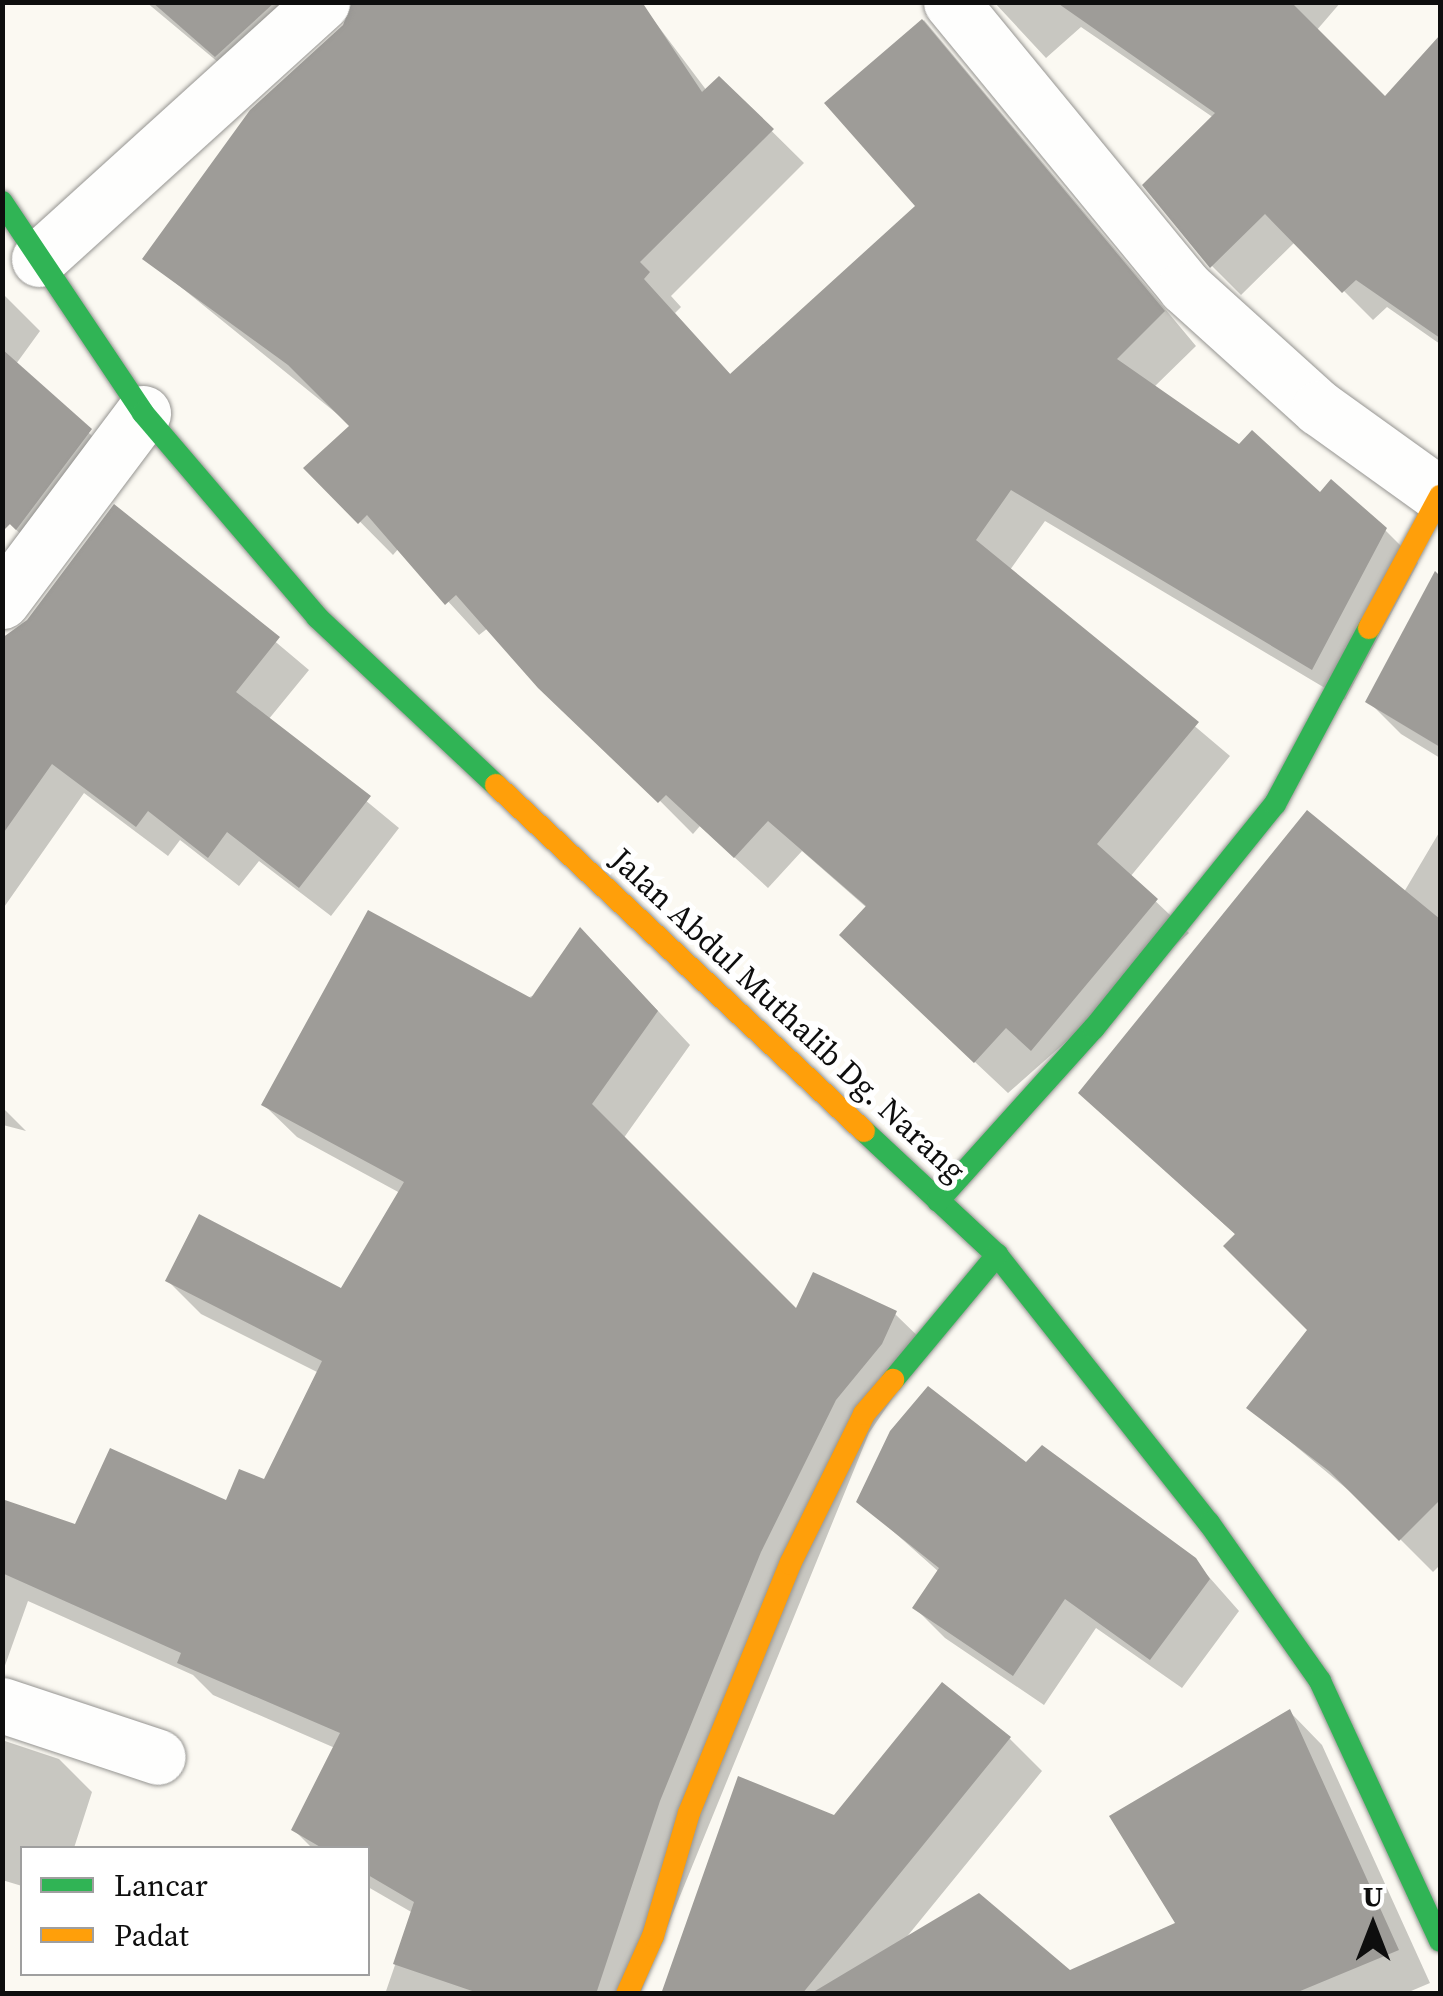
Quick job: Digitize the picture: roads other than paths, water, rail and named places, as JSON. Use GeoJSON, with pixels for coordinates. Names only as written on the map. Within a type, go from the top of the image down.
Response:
{"type":"FeatureCollection","features":[{"type":"Feature","properties":{"kind":"main road","name":"Jalan Abdul Muthalib Dg. Narang"},"geometry":{"type":"LineString","coordinates":[[2,202],[143,413],[317,617],[997,1256],[1210,1523],[1320,1680],[1440,1941]]}},
{"type":"Feature","properties":{"kind":"main road"},"geometry":{"type":"LineString","coordinates":[[938,1201],[1094,1028],[1275,804],[1440,496]]}},
{"type":"Feature","properties":{"kind":"main road"},"geometry":{"type":"LineString","coordinates":[[627,1994],[653,1936],[688,1813],[790,1564],[864,1414],[997,1256]]}},
{"type":"Feature","properties":{"kind":"street"},"geometry":{"type":"LineString","coordinates":[[39,259],[322,2]]}},
{"type":"Feature","properties":{"kind":"street"},"geometry":{"type":"LineString","coordinates":[[951,2],[1185,288],[1319,408],[1440,496]]}},
{"type":"Feature","properties":{"kind":"street"},"geometry":{"type":"LineString","coordinates":[[2,602],[143,413]]}},
{"type":"Feature","properties":{"kind":"street"},"geometry":{"type":"LineString","coordinates":[[2,1705],[158,1757]]}}]}
